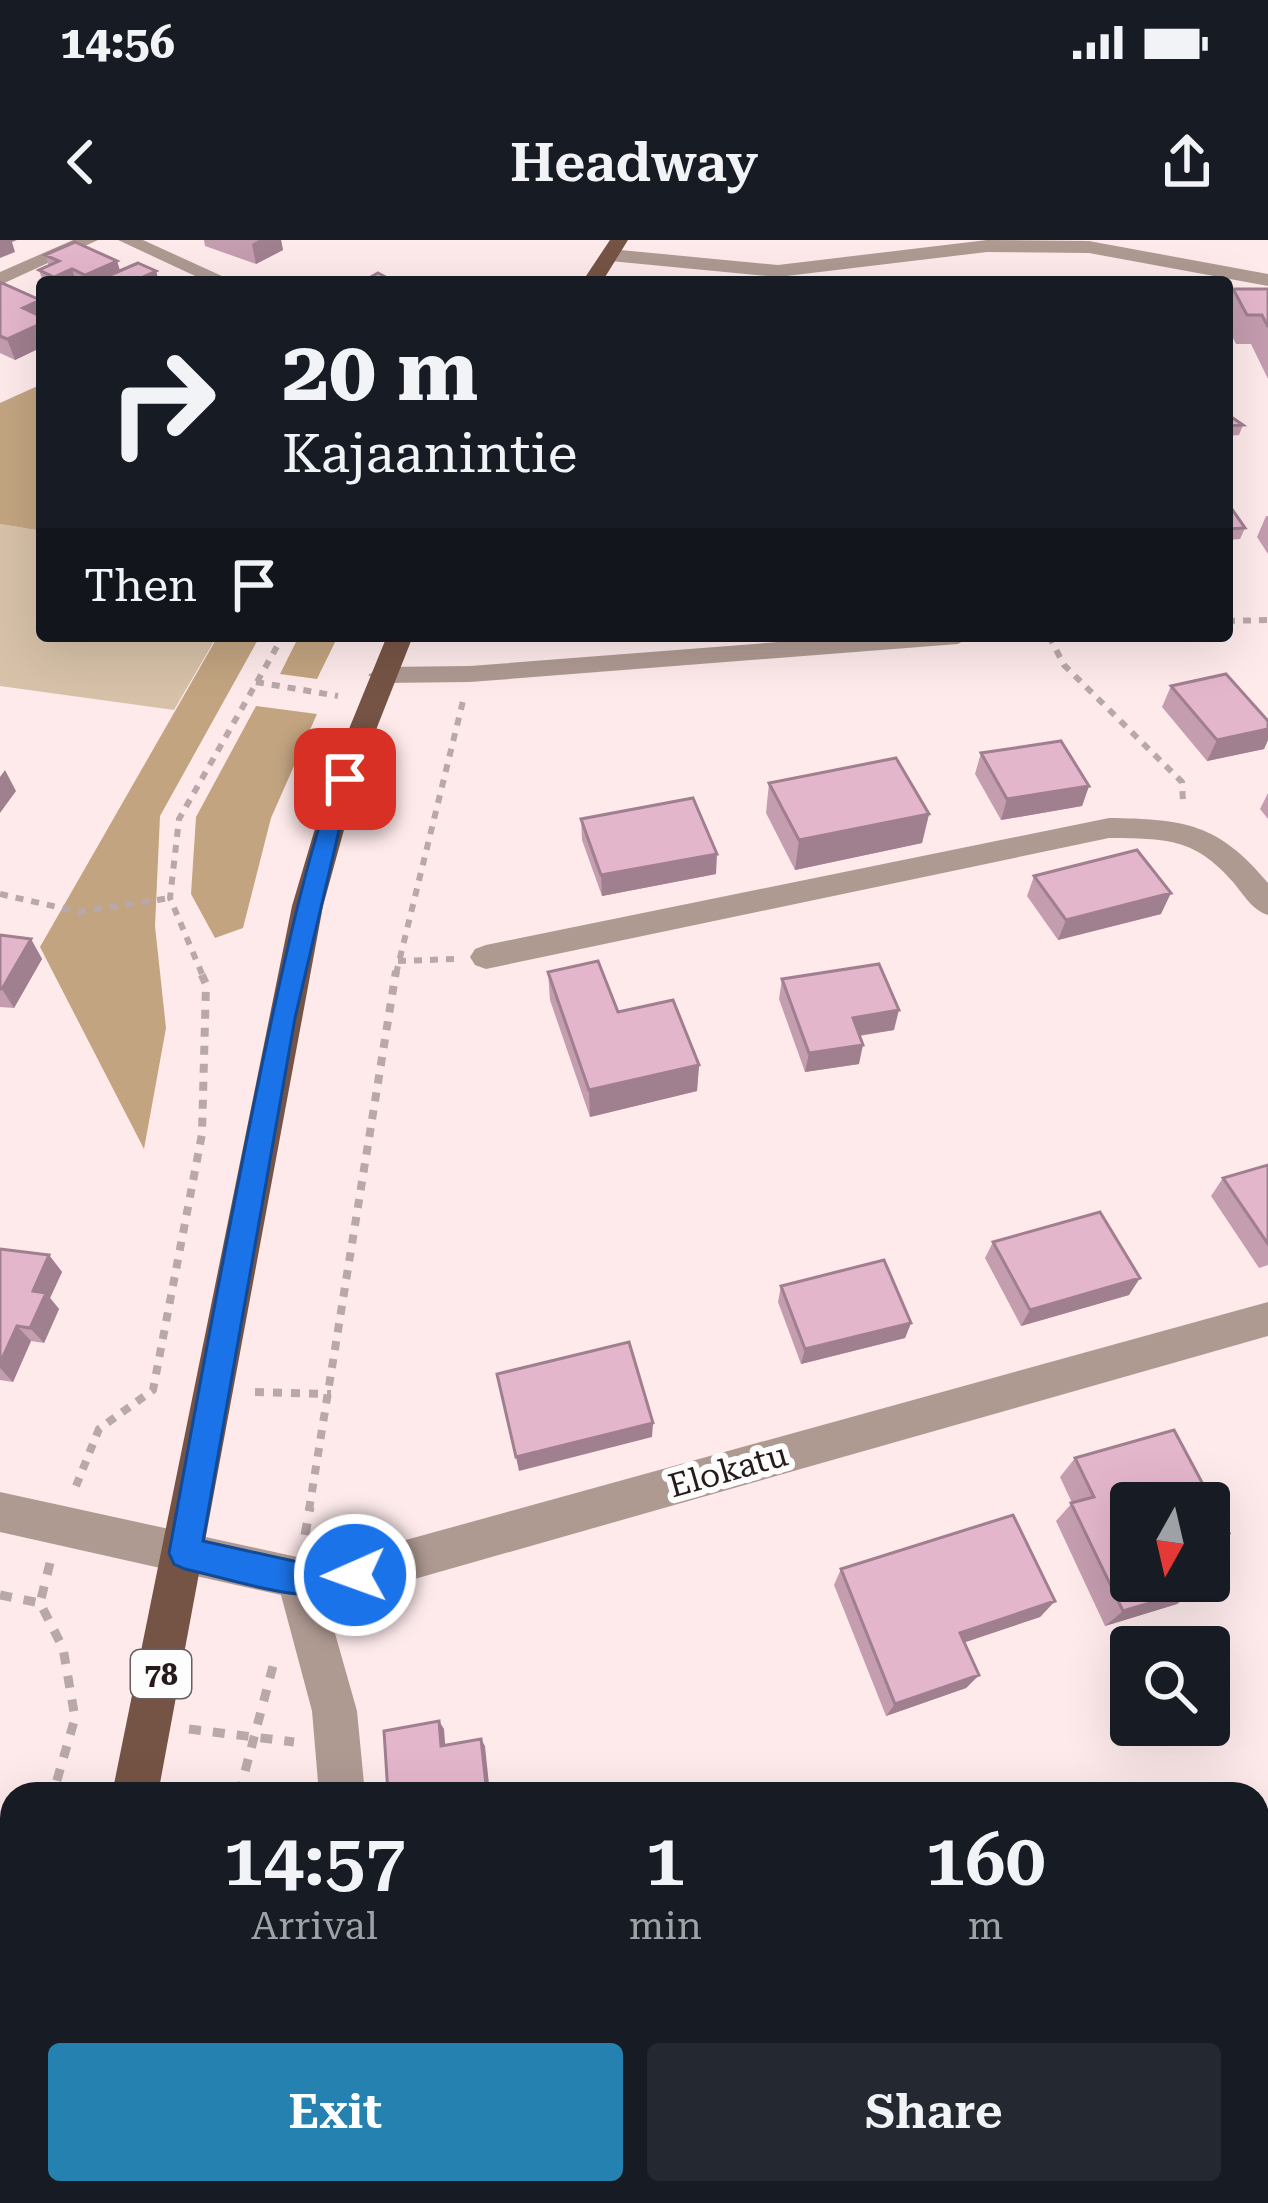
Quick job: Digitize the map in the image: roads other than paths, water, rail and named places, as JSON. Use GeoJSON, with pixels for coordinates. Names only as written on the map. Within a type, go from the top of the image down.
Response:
{"type":"FeatureCollection","features":[{"type":"Feature","properties":{"kind":"main road"},"geometry":{"type":"LineString","coordinates":[[596,276],[614,247]]}},
{"type":"Feature","properties":{"kind":"main road","name":"78"},"geometry":{"type":"LineString","coordinates":[[138,1782],[185,1553],[283,1018],[331,818],[397,642]]}},
{"type":"Feature","properties":{"kind":"street"},"geometry":{"type":"LineString","coordinates":[[0,279],[88,240]]}},
{"type":"Feature","properties":{"kind":"street"},"geometry":{"type":"LineString","coordinates":[[128,240],[211,276]]}},
{"type":"Feature","properties":{"kind":"street"},"geometry":{"type":"LineString","coordinates":[[614,247],[778,271],[987,246],[1089,247],[1268,280]]}},
{"type":"Feature","properties":{"kind":"street"},"geometry":{"type":"LineString","coordinates":[[377,688],[470,674],[881,642]]}},
{"type":"Feature","properties":{"kind":"street"},"geometry":{"type":"LineString","coordinates":[[487,957],[1109,828],[1183,828],[1224,850],[1268,904]]}},
{"type":"Feature","properties":{"kind":"street","name":"Elokatu"},"geometry":{"type":"LineString","coordinates":[[0,1512],[298,1578],[355,1575],[1268,1319]]}},
{"type":"Feature","properties":{"kind":"street"},"geometry":{"type":"LineString","coordinates":[[298,1578],[343,1748],[342,1782]]}}]}
